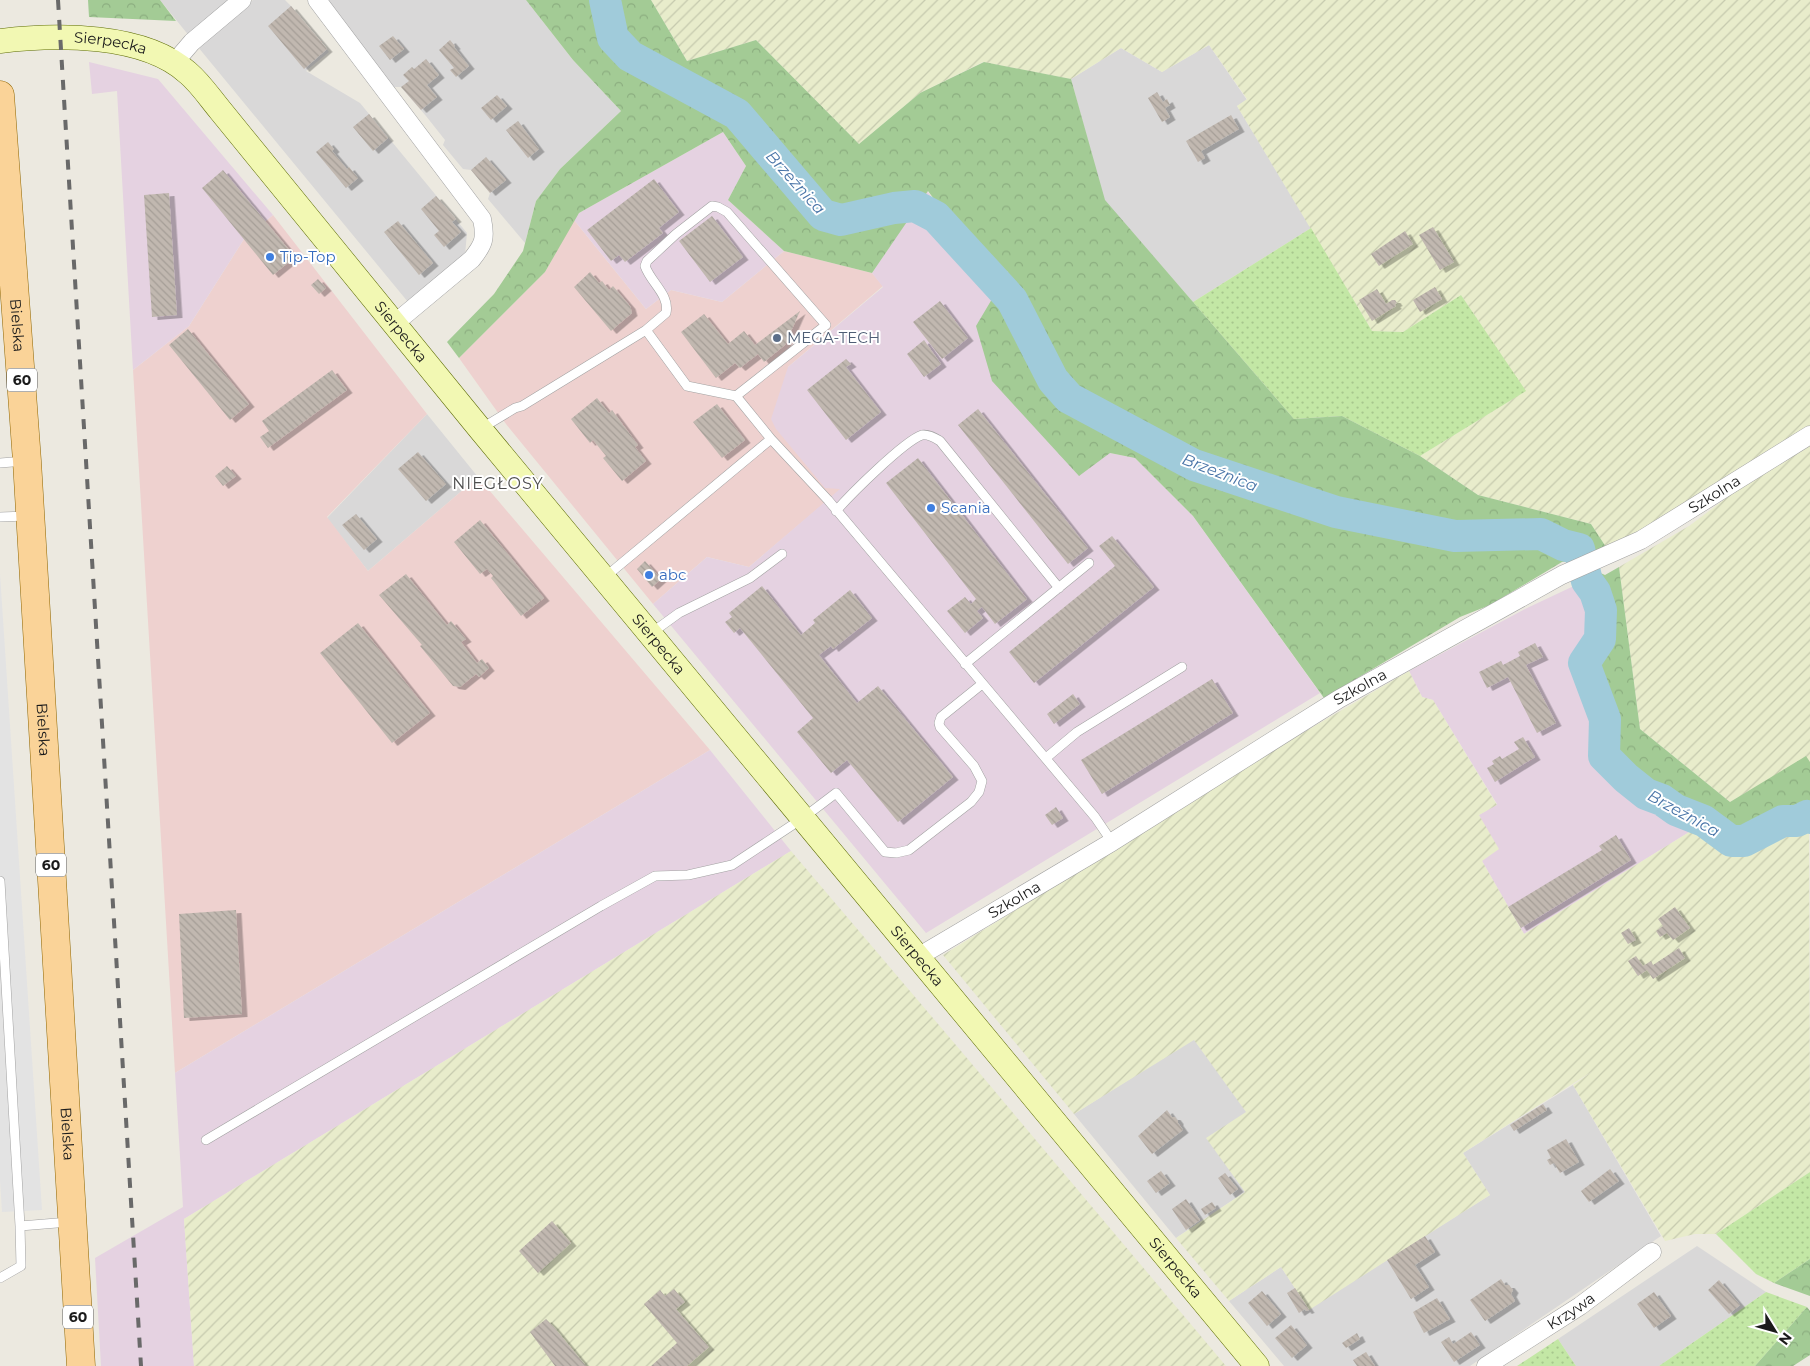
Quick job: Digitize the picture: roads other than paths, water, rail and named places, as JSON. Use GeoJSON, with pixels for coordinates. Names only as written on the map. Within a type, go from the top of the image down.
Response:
{"type":"FeatureCollection","features":[{"type":"Feature","properties":{"kind":"main road","name":"Bielska"},"geometry":{"type":"LineString","coordinates":[[0,94],[12,299],[27,461],[81,1366]]}},
{"type":"Feature","properties":{"kind":"street"},"geometry":{"type":"LineString","coordinates":[[174,63],[192,42],[242,0]]}},
{"type":"Feature","properties":{"kind":"street"},"geometry":{"type":"LineString","coordinates":[[316,0],[482,219],[485,235],[481,248],[472,259],[394,324]]}},
{"type":"Feature","properties":{"kind":"street","name":"Sierpecka"},"geometry":{"type":"LineString","coordinates":[[0,41],[60,38],[105,40],[149,50],[174,63],[188,73],[480,429],[1257,1366]]}},
{"type":"Feature","properties":{"kind":"street","name":"Szkolna"},"geometry":{"type":"LineString","coordinates":[[918,957],[1112,842],[1339,699],[1562,574],[1641,540],[1810,435]]}},
{"type":"Feature","properties":{"kind":"street","name":"Krzywa"},"geometry":{"type":"LineString","coordinates":[[1486,1366],[1580,1306],[1652,1252]]}},
{"type":"Feature","properties":{"kind":"lane"},"geometry":{"type":"LineString","coordinates":[[480,429],[522,406],[646,330],[666,314],[668,306],[666,299],[647,272],[645,266],[676,234],[712,206],[727,212],[826,325],[736,396]]}},
{"type":"Feature","properties":{"kind":"lane"},"geometry":{"type":"LineString","coordinates":[[646,330],[687,386],[736,396],[771,439],[828,500],[836,512],[1046,758],[1095,817],[1112,842]]}},
{"type":"Feature","properties":{"kind":"lane"},"geometry":{"type":"LineString","coordinates":[[836,512],[843,502],[908,442],[924,434],[934,437],[940,441],[1059,588]]}},
{"type":"Feature","properties":{"kind":"lane"},"geometry":{"type":"LineString","coordinates":[[604,578],[771,439]]}},
{"type":"Feature","properties":{"kind":"lane"},"geometry":{"type":"LineString","coordinates":[[0,463],[27,461]]}},
{"type":"Feature","properties":{"kind":"lane"},"geometry":{"type":"LineString","coordinates":[[0,517],[30,516]]}},
{"type":"Feature","properties":{"kind":"lane"},"geometry":{"type":"LineString","coordinates":[[650,634],[687,608],[750,578],[782,554]]}},
{"type":"Feature","properties":{"kind":"lane"},"geometry":{"type":"LineString","coordinates":[[965,664],[1090,563]]}},
{"type":"Feature","properties":{"kind":"lane"},"geometry":{"type":"LineString","coordinates":[[1046,758],[1077,732],[1182,667]]}},
{"type":"Feature","properties":{"kind":"lane"},"geometry":{"type":"LineString","coordinates":[[206,1140],[600,906],[654,876],[688,875],[732,866],[803,818],[836,793],[886,852],[896,853],[909,850],[970,802],[979,792],[982,781],[974,766],[940,727],[939,723],[941,717],[982,684]]}},
{"type":"Feature","properties":{"kind":"lane"},"geometry":{"type":"LineString","coordinates":[[0,881],[21,1266],[0,1278]]}},
{"type":"Feature","properties":{"kind":"lane"},"geometry":{"type":"LineString","coordinates":[[20,1226],[73,1222]]}},
{"type":"Feature","properties":{"kind":"waterway","name":"Brzeźnica"},"geometry":{"type":"LineString","coordinates":[[605,0],[613,38],[630,56],[737,114],[823,215],[841,220],[894,208],[915,206],[936,217],[1012,300],[1053,380],[1069,398],[1194,465],[1336,512],[1455,536],[1541,534],[1563,545],[1579,549],[1587,581],[1595,592],[1601,610],[1600,639],[1584,663],[1605,719],[1604,756],[1626,778],[1646,794],[1662,800],[1676,810],[1704,821],[1731,841],[1744,841],[1783,821],[1797,821],[1807,816],[1810,818]]}},
{"type":"Feature","properties":{"kind":"railway"},"geometry":{"type":"LineString","coordinates":[[58,0],[141,1366]]}},
{"type":"Feature","properties":{"kind":"place","name":"Tip-Top"},"geometry":{"type":"Point","coordinates":[270,257]}},
{"type":"Feature","properties":{"kind":"place","name":"MEGA-TECH"},"geometry":{"type":"Point","coordinates":[777,338]}},
{"type":"Feature","properties":{"kind":"place","name":"Scania"},"geometry":{"type":"Point","coordinates":[931,508]}},
{"type":"Feature","properties":{"kind":"place","name":"abc"},"geometry":{"type":"Point","coordinates":[649,575]}},
{"type":"Feature","properties":{"kind":"district","name":"NIEGŁOSY"},"geometry":{"type":"Point","coordinates":[498,483]}}]}
